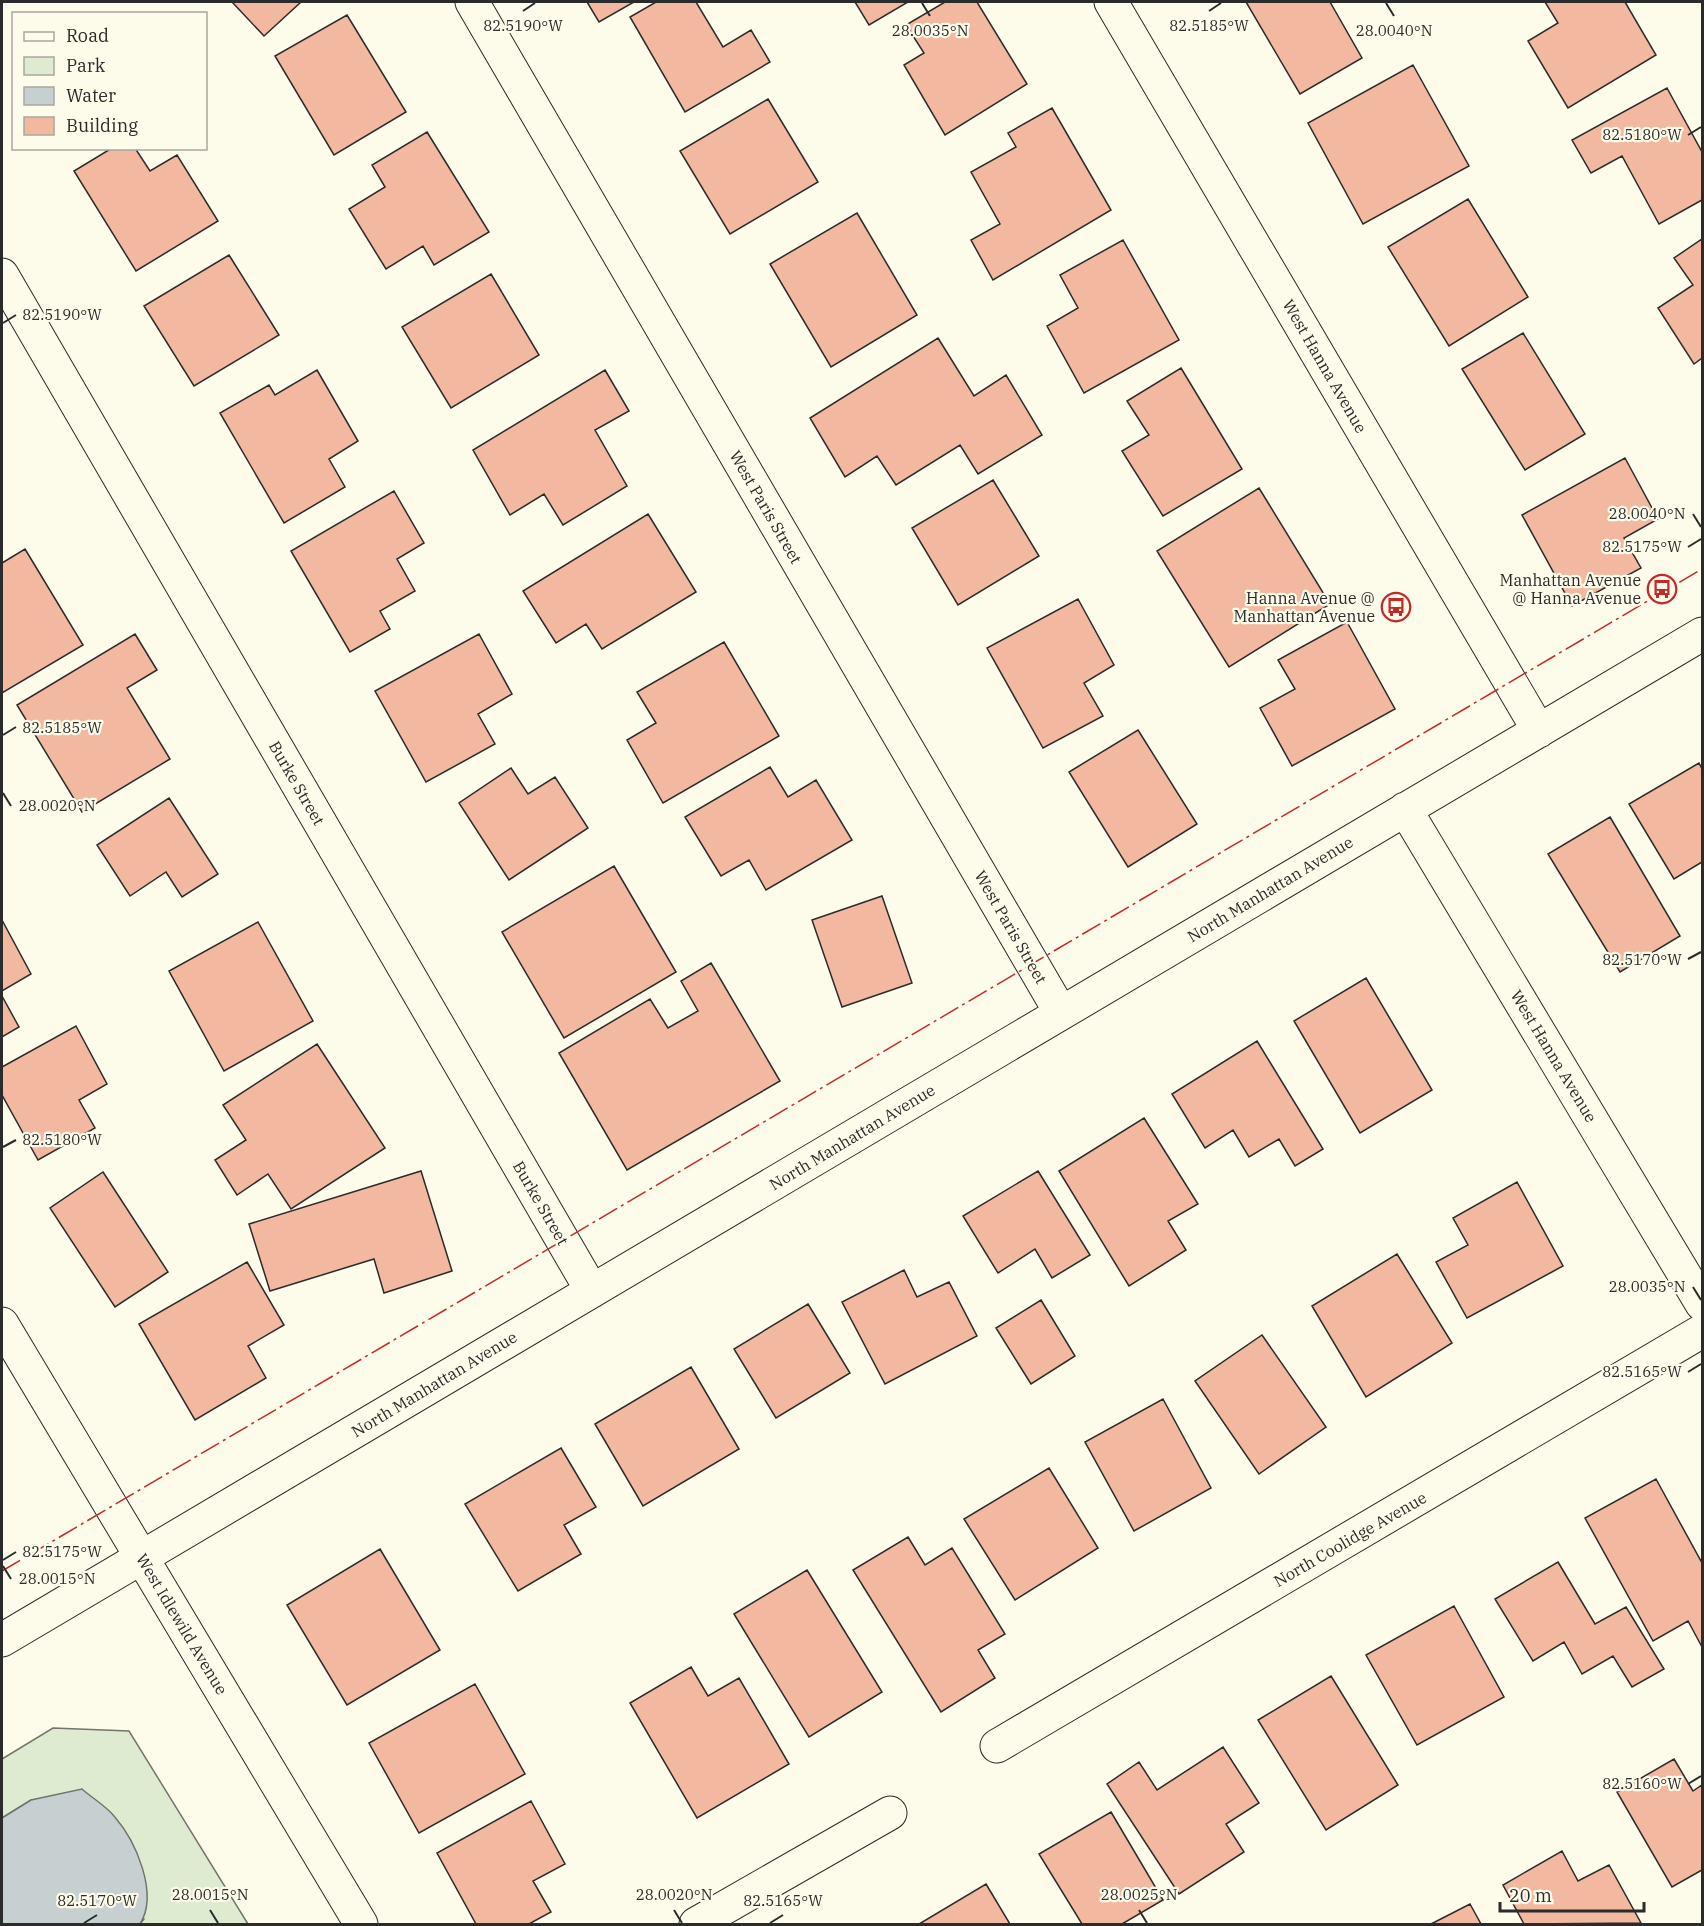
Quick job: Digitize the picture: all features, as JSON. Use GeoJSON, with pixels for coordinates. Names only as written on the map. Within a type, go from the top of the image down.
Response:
{"type":"FeatureCollection","features":[{"type":"Feature","properties":{"kind":"street","name":"West Paris Street"},"geometry":{"type":"LineString","coordinates":[[472,2],[1061,1013]]}},
{"type":"Feature","properties":{"kind":"street","name":"West Hanna Avenue"},"geometry":{"type":"LineString","coordinates":[[1111,2],[1539,730]]}},
{"type":"Feature","properties":{"kind":"street","name":"Burke Street"},"geometry":{"type":"LineString","coordinates":[[2,275],[592,1291]]}},
{"type":"Feature","properties":{"kind":"street","name":"North Manhattan Avenue"},"geometry":{"type":"LineString","coordinates":[[2,1640],[1702,634]]}},
{"type":"Feature","properties":{"kind":"street","name":"West Hanna Avenue"},"geometry":{"type":"LineString","coordinates":[[1405,809],[1702,1304]]}},
{"type":"Feature","properties":{"kind":"street","name":"West Idlewild Avenue"},"geometry":{"type":"LineString","coordinates":[[2,1324],[361,1924]]}},
{"type":"Feature","properties":{"kind":"street","name":"North Coolidge Avenue"},"geometry":{"type":"LineString","coordinates":[[997,1746],[1702,1331]]}},
{"type":"Feature","properties":{"kind":"street"},"geometry":{"type":"LineString","coordinates":[[696,1924],[890,1813]]}},
{"type":"Feature","properties":{"kind":"green space"},"geometry":{"type":"Polygon","coordinates":[[[53,1728],[129,1731],[248,1924],[140,1924],[144,1919],[31,1800],[2,1818],[2,1759],[53,1728]]]}},
{"type":"Feature","properties":{"kind":"water"},"geometry":{"type":"Polygon","coordinates":[[[82,1789],[114,1816],[137,1853],[146,1883],[147,1898],[140,1924],[2,1924],[2,1818],[31,1800],[82,1789]]]}},
{"type":"Feature","properties":{"kind":"building"},"geometry":{"type":"Polygon","coordinates":[[[232,2],[301,2],[264,36],[232,2]]]}},
{"type":"Feature","properties":{"kind":"building"},"geometry":{"type":"Polygon","coordinates":[[[587,2],[634,2],[599,22],[587,2]]]}},
{"type":"Feature","properties":{"kind":"building"},"geometry":{"type":"Polygon","coordinates":[[[656,2],[696,2],[723,47],[751,30],[770,62],[685,112],[630,17],[656,2]]]}},
{"type":"Feature","properties":{"kind":"building"},"geometry":{"type":"Polygon","coordinates":[[[855,2],[908,2],[869,25],[855,2]]]}},
{"type":"Feature","properties":{"kind":"building"},"geometry":{"type":"Polygon","coordinates":[[[945,2],[977,2],[1027,84],[945,135],[904,65],[924,53],[906,25],[945,2]]]}},
{"type":"Feature","properties":{"kind":"building"},"geometry":{"type":"Polygon","coordinates":[[[1246,2],[1330,2],[1362,58],[1300,94],[1246,2]]]}},
{"type":"Feature","properties":{"kind":"building"},"geometry":{"type":"Polygon","coordinates":[[[1545,2],[1625,2],[1656,55],[1568,108],[1528,41],[1558,23],[1545,2]]]}},
{"type":"Feature","properties":{"kind":"building"},"geometry":{"type":"Polygon","coordinates":[[[347,15],[406,112],[334,155],[275,56],[347,15]]]}},
{"type":"Feature","properties":{"kind":"building"},"geometry":{"type":"Polygon","coordinates":[[[1413,65],[1469,166],[1363,224],[1308,123],[1413,65]]]}},
{"type":"Feature","properties":{"kind":"building"},"geometry":{"type":"Polygon","coordinates":[[[1667,88],[1702,152],[1702,200],[1659,224],[1622,156],[1591,173],[1572,140],[1667,88]]]}},
{"type":"Feature","properties":{"kind":"building"},"geometry":{"type":"Polygon","coordinates":[[[768,99],[818,182],[730,234],[680,151],[768,99]]]}},
{"type":"Feature","properties":{"kind":"building"},"geometry":{"type":"Polygon","coordinates":[[[1052,108],[1111,210],[993,280],[971,240],[1000,224],[971,172],[1016,147],[1008,133],[1052,108]]]}},
{"type":"Feature","properties":{"kind":"building"},"geometry":{"type":"Polygon","coordinates":[[[427,132],[489,232],[434,265],[423,246],[386,269],[349,209],[385,187],[372,165],[427,132]]]}},
{"type":"Feature","properties":{"kind":"building"},"geometry":{"type":"Polygon","coordinates":[[[109,150],[136,150],[150,171],[177,155],[218,221],[136,271],[74,171],[109,150]]]}},
{"type":"Feature","properties":{"kind":"building"},"geometry":{"type":"Polygon","coordinates":[[[1468,199],[1528,297],[1449,346],[1388,247],[1468,199]]]}},
{"type":"Feature","properties":{"kind":"building"},"geometry":{"type":"Polygon","coordinates":[[[857,213],[917,315],[831,367],[770,264],[857,213]]]}},
{"type":"Feature","properties":{"kind":"building"},"geometry":{"type":"Polygon","coordinates":[[[1702,239],[1702,358],[1694,364],[1658,308],[1693,285],[1674,258],[1702,239]]]}},
{"type":"Feature","properties":{"kind":"building"},"geometry":{"type":"Polygon","coordinates":[[[1123,240],[1179,340],[1084,393],[1047,326],[1078,308],[1060,275],[1123,240]]]}},
{"type":"Feature","properties":{"kind":"building"},"geometry":{"type":"Polygon","coordinates":[[[229,255],[279,335],[194,386],[144,306],[229,255]]]}},
{"type":"Feature","properties":{"kind":"building"},"geometry":{"type":"Polygon","coordinates":[[[491,274],[539,355],[451,408],[402,327],[491,274]]]}},
{"type":"Feature","properties":{"kind":"building"},"geometry":{"type":"Polygon","coordinates":[[[1523,333],[1585,434],[1525,470],[1462,369],[1523,333]]]}},
{"type":"Feature","properties":{"kind":"building"},"geometry":{"type":"Polygon","coordinates":[[[938,338],[974,396],[1006,375],[1042,435],[978,474],[960,445],[896,485],[877,456],[845,477],[810,418],[938,338]]]}},
{"type":"Feature","properties":{"kind":"building"},"geometry":{"type":"Polygon","coordinates":[[[1181,368],[1242,469],[1163,516],[1122,451],[1149,435],[1127,401],[1181,368]]]}},
{"type":"Feature","properties":{"kind":"building"},"geometry":{"type":"Polygon","coordinates":[[[317,370],[358,441],[329,459],[345,487],[284,523],[220,413],[269,385],[275,395],[317,370]]]}},
{"type":"Feature","properties":{"kind":"building"},"geometry":{"type":"Polygon","coordinates":[[[605,370],[629,411],[595,430],[627,486],[563,525],[544,494],[510,515],[473,450],[605,370]]]}},
{"type":"Feature","properties":{"kind":"building"},"geometry":{"type":"Polygon","coordinates":[[[1625,458],[1658,519],[1624,538],[1641,568],[1572,606],[1522,515],[1625,458]]]}},
{"type":"Feature","properties":{"kind":"building"},"geometry":{"type":"Polygon","coordinates":[[[993,480],[1039,556],[958,605],[912,528],[993,480]]]}},
{"type":"Feature","properties":{"kind":"building"},"geometry":{"type":"Polygon","coordinates":[[[1259,488],[1330,604],[1229,667],[1157,551],[1259,488]]]}},
{"type":"Feature","properties":{"kind":"building"},"geometry":{"type":"Polygon","coordinates":[[[394,491],[424,543],[397,559],[415,591],[380,611],[390,629],[350,652],[291,551],[394,491]]]}},
{"type":"Feature","properties":{"kind":"building"},"geometry":{"type":"Polygon","coordinates":[[[648,514],[696,592],[602,649],[586,624],[556,643],[523,591],[648,514]]]}},
{"type":"Feature","properties":{"kind":"building"},"geometry":{"type":"Polygon","coordinates":[[[25,549],[83,645],[2,693],[2,563],[25,549]]]}},
{"type":"Feature","properties":{"kind":"building"},"geometry":{"type":"Polygon","coordinates":[[[1078,599],[1114,665],[1084,683],[1103,716],[1043,748],[987,648],[1078,599]]]}},
{"type":"Feature","properties":{"kind":"building"},"geometry":{"type":"Polygon","coordinates":[[[1347,622],[1395,709],[1292,766],[1260,708],[1295,689],[1278,660],[1347,622]]]}},
{"type":"Feature","properties":{"kind":"building"},"geometry":{"type":"Polygon","coordinates":[[[135,634],[157,670],[127,688],[170,759],[82,812],[17,705],[135,634]]]}},
{"type":"Feature","properties":{"kind":"building"},"geometry":{"type":"Polygon","coordinates":[[[479,634],[512,694],[478,714],[495,744],[426,782],[375,691],[479,634]]]}},
{"type":"Feature","properties":{"kind":"building"},"geometry":{"type":"Polygon","coordinates":[[[724,642],[779,736],[663,803],[627,740],[656,723],[637,692],[724,642]]]}},
{"type":"Feature","properties":{"kind":"building"},"geometry":{"type":"Polygon","coordinates":[[[1138,730],[1197,824],[1128,867],[1069,772],[1138,730]]]}},
{"type":"Feature","properties":{"kind":"building"},"geometry":{"type":"Polygon","coordinates":[[[1699,763],[1702,769],[1702,862],[1674,879],[1629,804],[1699,763]]]}},
{"type":"Feature","properties":{"kind":"building"},"geometry":{"type":"Polygon","coordinates":[[[770,767],[788,797],[816,780],[852,840],[766,890],[749,860],[721,876],[685,817],[770,767]]]}},
{"type":"Feature","properties":{"kind":"building"},"geometry":{"type":"Polygon","coordinates":[[[511,768],[528,794],[555,777],[588,828],[509,880],[459,803],[511,768]]]}},
{"type":"Feature","properties":{"kind":"building"},"geometry":{"type":"Polygon","coordinates":[[[169,798],[218,874],[182,897],[166,872],[130,896],[97,845],[169,798]]]}},
{"type":"Feature","properties":{"kind":"building"},"geometry":{"type":"Polygon","coordinates":[[[1610,817],[1680,936],[1620,972],[1548,854],[1610,817]]]}},
{"type":"Feature","properties":{"kind":"building"},"geometry":{"type":"Polygon","coordinates":[[[614,866],[676,972],[564,1038],[502,932],[614,866]]]}},
{"type":"Feature","properties":{"kind":"building"},"geometry":{"type":"Polygon","coordinates":[[[882,896],[912,983],[842,1007],[812,920],[882,896]]]}},
{"type":"Feature","properties":{"kind":"building"},"geometry":{"type":"Polygon","coordinates":[[[2,920],[31,974],[2,991],[2,920]]]}},
{"type":"Feature","properties":{"kind":"building"},"geometry":{"type":"Polygon","coordinates":[[[258,922],[313,1021],[224,1071],[169,971],[258,922]]]}},
{"type":"Feature","properties":{"kind":"building"},"geometry":{"type":"Polygon","coordinates":[[[711,963],[780,1081],[627,1170],[559,1053],[650,999],[668,1028],[698,1011],[681,981],[711,963]]]}},
{"type":"Feature","properties":{"kind":"building"},"geometry":{"type":"Polygon","coordinates":[[[1366,978],[1432,1090],[1360,1133],[1294,1021],[1366,978]]]}},
{"type":"Feature","properties":{"kind":"building"},"geometry":{"type":"Polygon","coordinates":[[[2,996],[19,1027],[2,1037],[2,996]]]}},
{"type":"Feature","properties":{"kind":"building"},"geometry":{"type":"Polygon","coordinates":[[[76,1026],[107,1084],[79,1100],[95,1128],[38,1160],[2,1095],[2,1067],[76,1026]]]}},
{"type":"Feature","properties":{"kind":"building"},"geometry":{"type":"Polygon","coordinates":[[[1257,1041],[1323,1149],[1295,1166],[1279,1139],[1249,1157],[1233,1130],[1205,1148],[1172,1094],[1257,1041]]]}},
{"type":"Feature","properties":{"kind":"building"},"geometry":{"type":"Polygon","coordinates":[[[317,1044],[385,1148],[291,1209],[268,1174],[237,1195],[215,1160],[246,1140],[223,1105],[317,1044]]]}},
{"type":"Feature","properties":{"kind":"building"},"geometry":{"type":"Polygon","coordinates":[[[1144,1118],[1198,1204],[1168,1221],[1186,1250],[1129,1286],[1059,1171],[1144,1118]]]}},
{"type":"Feature","properties":{"kind":"building"},"geometry":{"type":"Polygon","coordinates":[[[421,1171],[452,1271],[384,1293],[374,1259],[270,1291],[249,1224],[421,1171]]]}},
{"type":"Feature","properties":{"kind":"building"},"geometry":{"type":"Polygon","coordinates":[[[1038,1171],[1090,1255],[1052,1278],[1035,1249],[998,1273],[963,1216],[1038,1171]]]}},
{"type":"Feature","properties":{"kind":"building"},"geometry":{"type":"Polygon","coordinates":[[[103,1172],[168,1272],[115,1307],[50,1208],[103,1172]]]}},
{"type":"Feature","properties":{"kind":"building"},"geometry":{"type":"Polygon","coordinates":[[[1517,1182],[1563,1266],[1467,1318],[1436,1262],[1468,1245],[1453,1218],[1517,1182]]]}},
{"type":"Feature","properties":{"kind":"building"},"geometry":{"type":"Polygon","coordinates":[[[1397,1254],[1452,1343],[1366,1397],[1312,1306],[1397,1254]]]}},
{"type":"Feature","properties":{"kind":"building"},"geometry":{"type":"Polygon","coordinates":[[[247,1262],[284,1325],[248,1346],[266,1378],[195,1420],[139,1324],[247,1262]]]}},
{"type":"Feature","properties":{"kind":"building"},"geometry":{"type":"Polygon","coordinates":[[[904,1270],[917,1297],[949,1282],[977,1336],[885,1384],[842,1302],[904,1270]]]}},
{"type":"Feature","properties":{"kind":"building"},"geometry":{"type":"Polygon","coordinates":[[[1041,1300],[1075,1356],[1031,1384],[996,1328],[1041,1300]]]}},
{"type":"Feature","properties":{"kind":"building"},"geometry":{"type":"Polygon","coordinates":[[[808,1304],[850,1373],[776,1418],[734,1349],[808,1304]]]}},
{"type":"Feature","properties":{"kind":"building"},"geometry":{"type":"Polygon","coordinates":[[[1262,1335],[1326,1427],[1259,1474],[1195,1381],[1262,1335]]]}},
{"type":"Feature","properties":{"kind":"building"},"geometry":{"type":"Polygon","coordinates":[[[691,1367],[739,1449],[643,1506],[595,1424],[691,1367]]]}},
{"type":"Feature","properties":{"kind":"building"},"geometry":{"type":"Polygon","coordinates":[[[1163,1399],[1211,1488],[1134,1531],[1085,1442],[1163,1399]]]}},
{"type":"Feature","properties":{"kind":"building"},"geometry":{"type":"Polygon","coordinates":[[[561,1448],[596,1507],[564,1525],[581,1554],[518,1591],[465,1504],[561,1448]]]}},
{"type":"Feature","properties":{"kind":"building"},"geometry":{"type":"Polygon","coordinates":[[[1049,1468],[1098,1548],[1015,1600],[964,1519],[1049,1468]]]}},
{"type":"Feature","properties":{"kind":"building"},"geometry":{"type":"Polygon","coordinates":[[[1656,1479],[1702,1563],[1702,1647],[1688,1621],[1653,1641],[1585,1518],[1656,1479]]]}},
{"type":"Feature","properties":{"kind":"building"},"geometry":{"type":"Polygon","coordinates":[[[908,1537],[925,1565],[952,1548],[1005,1634],[978,1650],[995,1678],[941,1712],[853,1570],[908,1537]]]}},
{"type":"Feature","properties":{"kind":"building"},"geometry":{"type":"Polygon","coordinates":[[[380,1549],[440,1650],[347,1705],[287,1605],[380,1549]]]}},
{"type":"Feature","properties":{"kind":"building"},"geometry":{"type":"Polygon","coordinates":[[[1558,1562],[1595,1624],[1626,1607],[1664,1669],[1632,1687],[1613,1656],[1582,1674],[1564,1642],[1533,1661],[1495,1599],[1558,1562]]]}},
{"type":"Feature","properties":{"kind":"building"},"geometry":{"type":"Polygon","coordinates":[[[807,1570],[882,1692],[809,1737],[734,1614],[807,1570]]]}},
{"type":"Feature","properties":{"kind":"building"},"geometry":{"type":"Polygon","coordinates":[[[1454,1606],[1504,1697],[1417,1745],[1366,1655],[1454,1606]]]}},
{"type":"Feature","properties":{"kind":"building"},"geometry":{"type":"Polygon","coordinates":[[[691,1667],[708,1696],[739,1678],[789,1764],[697,1818],[630,1703],[691,1667]]]}},
{"type":"Feature","properties":{"kind":"building"},"geometry":{"type":"Polygon","coordinates":[[[1331,1676],[1398,1785],[1326,1830],[1258,1720],[1331,1676]]]}},
{"type":"Feature","properties":{"kind":"building"},"geometry":{"type":"Polygon","coordinates":[[[475,1684],[525,1774],[419,1833],[369,1743],[475,1684]]]}},
{"type":"Feature","properties":{"kind":"building"},"geometry":{"type":"Polygon","coordinates":[[[1223,1747],[1259,1803],[1226,1824],[1244,1852],[1179,1894],[1107,1784],[1139,1762],[1157,1790],[1223,1747]]]}},
{"type":"Feature","properties":{"kind":"building"},"geometry":{"type":"Polygon","coordinates":[[[1674,1759],[1693,1791],[1702,1785],[1702,1870],[1672,1887],[1617,1792],[1674,1759]]]}},
{"type":"Feature","properties":{"kind":"building"},"geometry":{"type":"Polygon","coordinates":[[[531,1801],[565,1864],[533,1881],[551,1912],[529,1924],[476,1924],[437,1853],[531,1801]]]}},
{"type":"Feature","properties":{"kind":"building"},"geometry":{"type":"Polygon","coordinates":[[[1111,1812],[1163,1900],[1122,1924],[1082,1924],[1039,1854],[1111,1812]]]}},
{"type":"Feature","properties":{"kind":"building"},"geometry":{"type":"Polygon","coordinates":[[[1562,1851],[1578,1881],[1609,1865],[1641,1923],[1524,1924],[1503,1885],[1562,1851]]]}},
{"type":"Feature","properties":{"kind":"building"},"geometry":{"type":"Polygon","coordinates":[[[986,1884],[1010,1924],[919,1924],[986,1884]]]}},
{"type":"Feature","properties":{"kind":"building"},"geometry":{"type":"Polygon","coordinates":[[[1470,1904],[1481,1924],[1431,1924],[1470,1904]]]}},
{"type":"Feature","properties":{"kind":"power"},"geometry":{"type":"LineString","coordinates":[[2,1571],[1702,569]]}},
{"type":"Feature","properties":{"kind":"place","name":"Manhattan Avenue @ Hanna Avenue"},"geometry":{"type":"Point","coordinates":[1662,589]}},
{"type":"Feature","properties":{"kind":"place","name":"Hanna Avenue @ Manhattan Avenue"},"geometry":{"type":"Point","coordinates":[1396,607]}}]}
